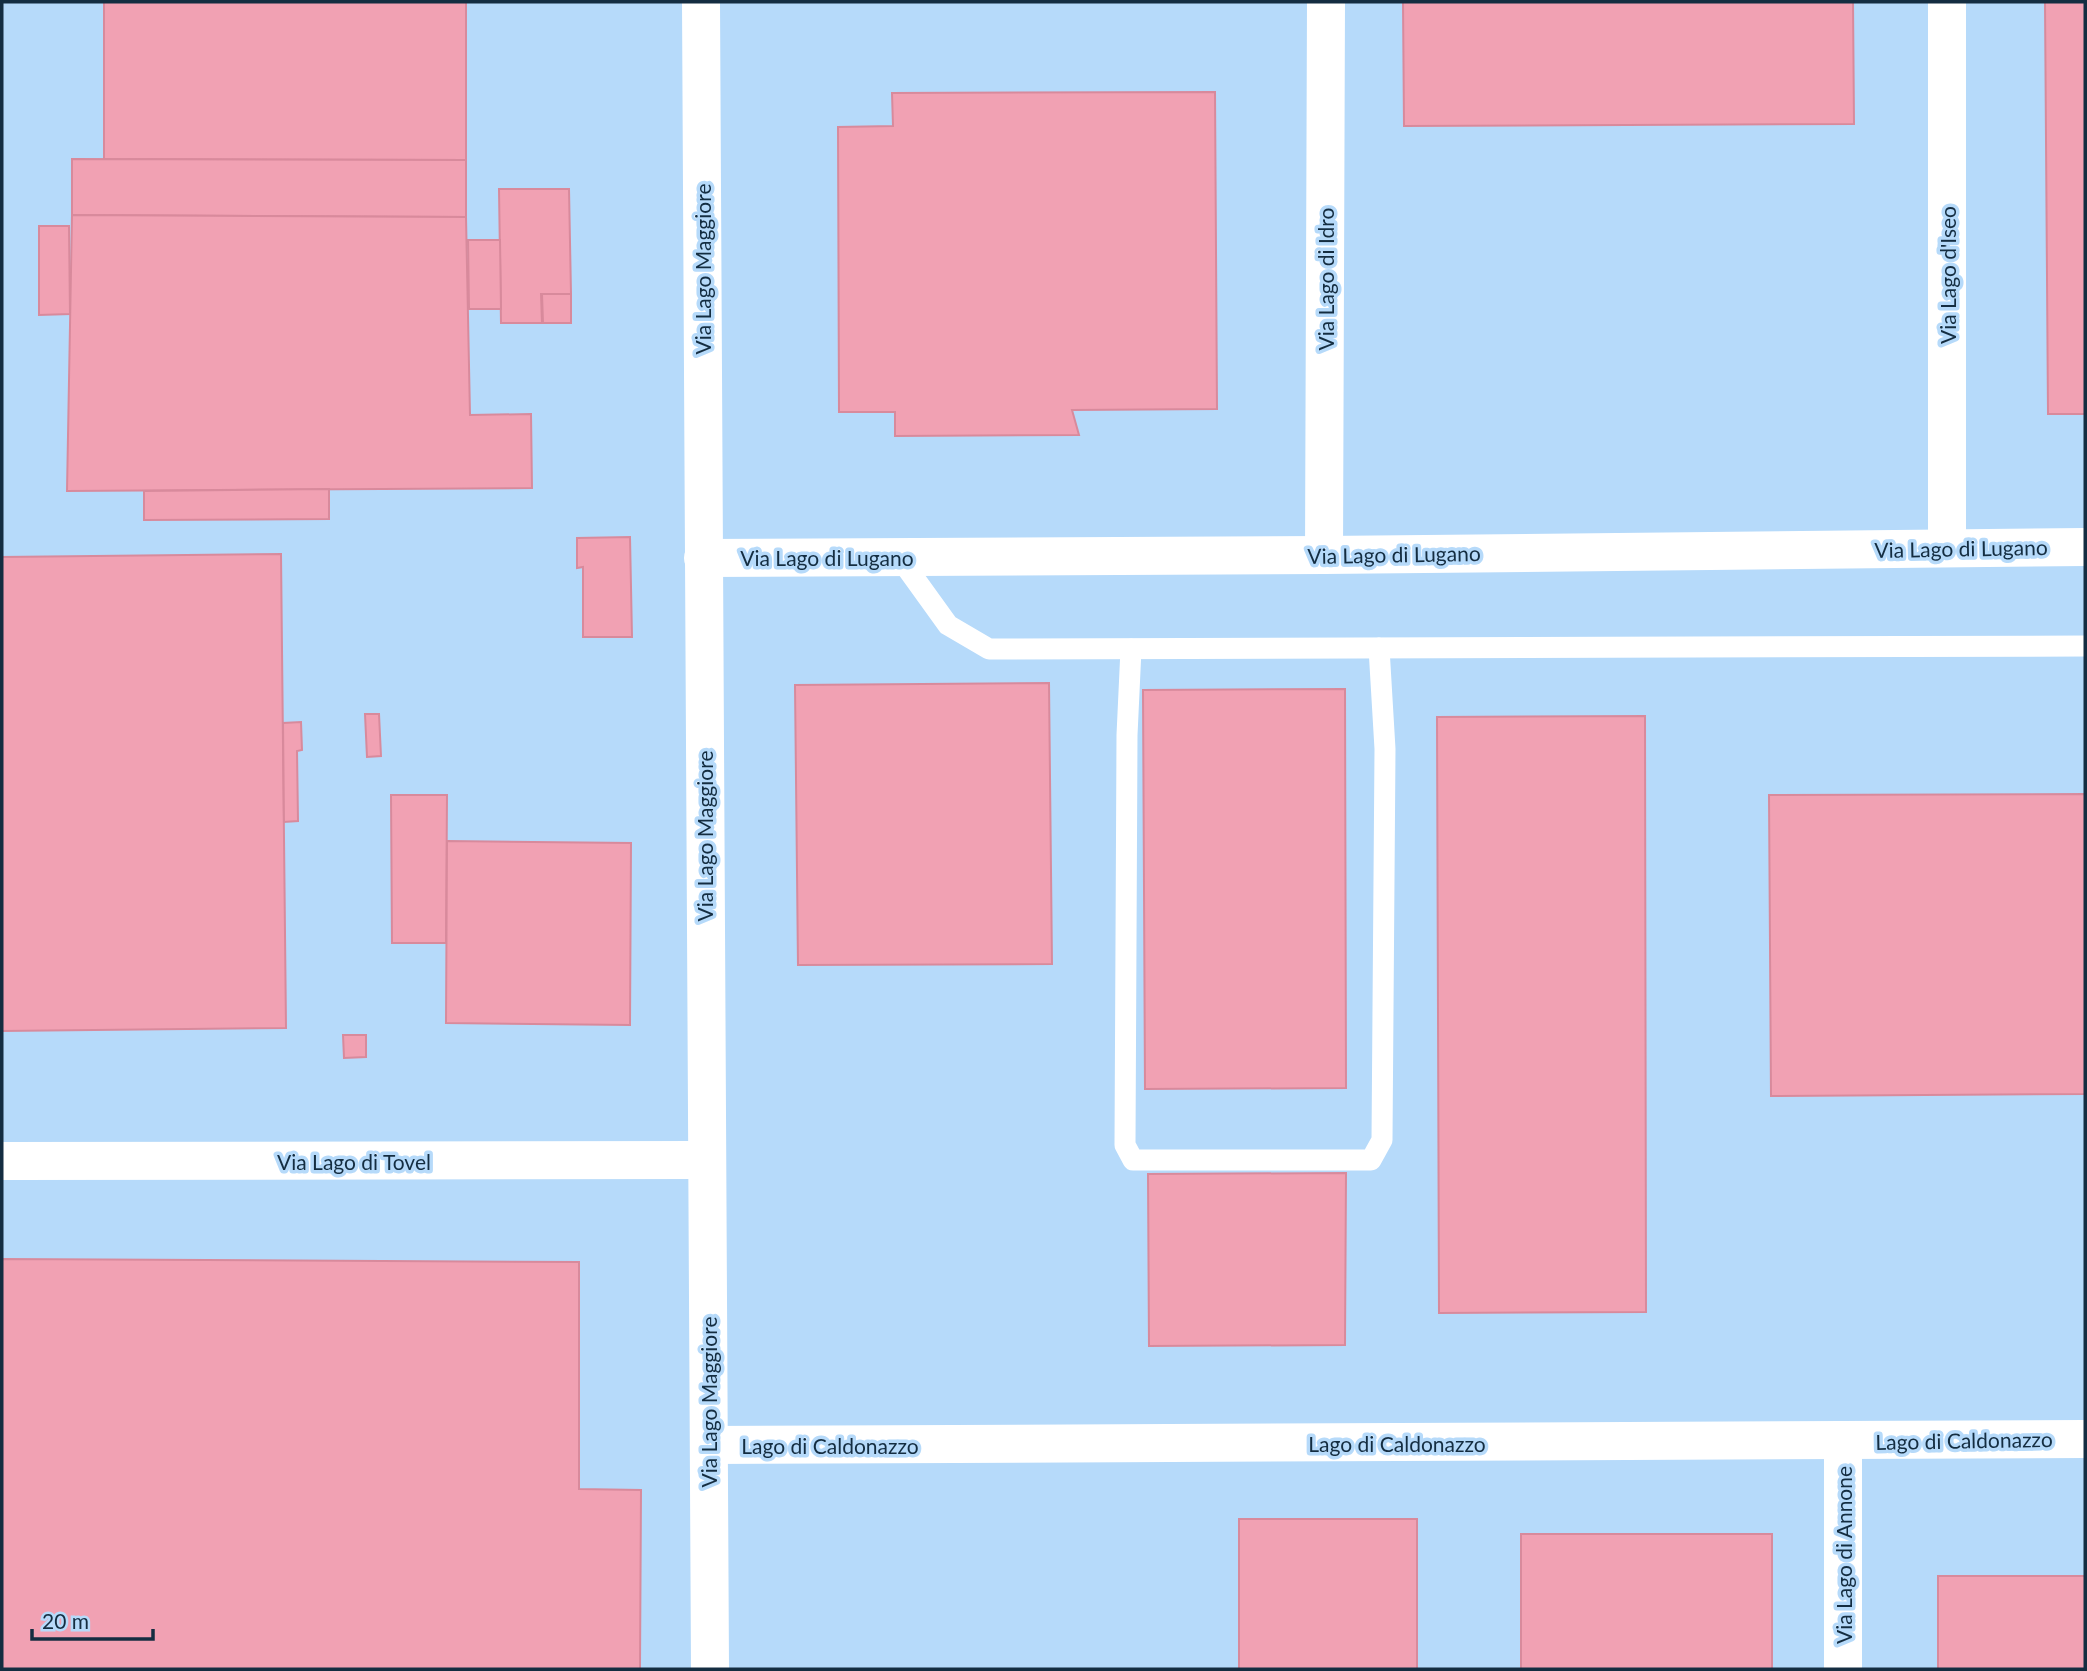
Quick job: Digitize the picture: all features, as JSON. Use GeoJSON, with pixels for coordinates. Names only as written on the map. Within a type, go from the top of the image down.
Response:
{"type":"FeatureCollection","features":[{"type":"Feature","properties":{"kind":"street","name":"Via Lago Maggiore"},"geometry":{"type":"LineString","coordinates":[[701,2],[710,1669]]}},
{"type":"Feature","properties":{"kind":"street","name":"Via Lago di Idro"},"geometry":{"type":"LineString","coordinates":[[1324,555],[1326,2]]}},
{"type":"Feature","properties":{"kind":"street","name":"Via Lago d'Iseo"},"geometry":{"type":"LineString","coordinates":[[1947,2],[1947,548]]}},
{"type":"Feature","properties":{"kind":"street","name":"Via Lago di Lugano"},"geometry":{"type":"LineString","coordinates":[[703,558],[2085,547]]}},
{"type":"Feature","properties":{"kind":"street","name":"Via Lago di Tovel"},"geometry":{"type":"LineString","coordinates":[[2,1161],[706,1160]]}},
{"type":"Feature","properties":{"kind":"street","name":"Lago di Caldonazzo"},"geometry":{"type":"LineString","coordinates":[[709,1445],[2085,1439]]}},
{"type":"Feature","properties":{"kind":"street","name":"Via Lago di Annone"},"geometry":{"type":"LineString","coordinates":[[1843,1441],[1843,1669]]}},
{"type":"Feature","properties":{"kind":"lane"},"geometry":{"type":"LineString","coordinates":[[898,557],[947,625],[989,649],[2085,646]]}},
{"type":"Feature","properties":{"kind":"lane"},"geometry":{"type":"LineString","coordinates":[[1130,649],[1125,1145],[1133,1160],[1371,1160],[1382,1140],[1385,749],[1379,648]]}},
{"type":"Feature","properties":{"kind":"building"},"geometry":{"type":"Polygon","coordinates":[[[104,2],[466,2],[466,160],[104,159],[104,2]]]}},
{"type":"Feature","properties":{"kind":"building"},"geometry":{"type":"Polygon","coordinates":[[[1403,2],[1853,2],[1854,124],[1404,126],[1403,2]]]}},
{"type":"Feature","properties":{"kind":"building"},"geometry":{"type":"Polygon","coordinates":[[[2045,2],[2085,2],[2085,414],[2048,414],[2045,2]]]}},
{"type":"Feature","properties":{"kind":"building"},"geometry":{"type":"Polygon","coordinates":[[[1215,92],[1217,409],[1072,410],[1079,435],[895,436],[895,412],[839,412],[838,127],[893,126],[892,93],[1215,92]]]}},
{"type":"Feature","properties":{"kind":"building"},"geometry":{"type":"Polygon","coordinates":[[[72,159],[466,160],[466,217],[72,215],[72,159]]]}},
{"type":"Feature","properties":{"kind":"building"},"geometry":{"type":"Polygon","coordinates":[[[499,189],[569,189],[571,294],[541,294],[542,323],[501,323],[499,189]]]}},
{"type":"Feature","properties":{"kind":"building"},"geometry":{"type":"Polygon","coordinates":[[[72,215],[466,217],[470,415],[531,414],[532,488],[67,491],[72,215]]]}},
{"type":"Feature","properties":{"kind":"building"},"geometry":{"type":"Polygon","coordinates":[[[39,226],[69,226],[70,314],[39,315],[39,226]]]}},
{"type":"Feature","properties":{"kind":"building"},"geometry":{"type":"Polygon","coordinates":[[[468,240],[500,240],[501,309],[469,309],[468,240]]]}},
{"type":"Feature","properties":{"kind":"building"},"geometry":{"type":"Polygon","coordinates":[[[542,294],[571,294],[571,323],[543,323],[542,294]]]}},
{"type":"Feature","properties":{"kind":"building"},"geometry":{"type":"Polygon","coordinates":[[[329,489],[329,519],[144,520],[144,491],[329,489]]]}},
{"type":"Feature","properties":{"kind":"building"},"geometry":{"type":"Polygon","coordinates":[[[630,537],[632,637],[583,637],[583,567],[577,568],[577,538],[630,537]]]}},
{"type":"Feature","properties":{"kind":"building"},"geometry":{"type":"Polygon","coordinates":[[[281,554],[286,1028],[2,1031],[2,557],[281,554]]]}},
{"type":"Feature","properties":{"kind":"building"},"geometry":{"type":"Polygon","coordinates":[[[1049,683],[1052,964],[798,965],[795,685],[1049,683]]]}},
{"type":"Feature","properties":{"kind":"building"},"geometry":{"type":"Polygon","coordinates":[[[1345,689],[1346,1088],[1145,1089],[1143,690],[1345,689]]]}},
{"type":"Feature","properties":{"kind":"building"},"geometry":{"type":"Polygon","coordinates":[[[365,714],[379,714],[381,756],[367,757],[365,714]]]}},
{"type":"Feature","properties":{"kind":"building"},"geometry":{"type":"Polygon","coordinates":[[[1645,716],[1646,1312],[1439,1313],[1437,717],[1645,716]]]}},
{"type":"Feature","properties":{"kind":"building"},"geometry":{"type":"Polygon","coordinates":[[[301,722],[302,750],[297,751],[298,821],[284,822],[283,723],[301,722]]]}},
{"type":"Feature","properties":{"kind":"building"},"geometry":{"type":"Polygon","coordinates":[[[2085,794],[2085,1094],[1771,1096],[1769,795],[2085,794]]]}},
{"type":"Feature","properties":{"kind":"building"},"geometry":{"type":"Polygon","coordinates":[[[391,795],[447,795],[446,943],[392,943],[391,795]]]}},
{"type":"Feature","properties":{"kind":"building"},"geometry":{"type":"Polygon","coordinates":[[[447,841],[631,843],[630,1025],[446,1023],[447,841]]]}},
{"type":"Feature","properties":{"kind":"building"},"geometry":{"type":"Polygon","coordinates":[[[343,1035],[366,1035],[366,1057],[344,1058],[343,1035]]]}},
{"type":"Feature","properties":{"kind":"building"},"geometry":{"type":"Polygon","coordinates":[[[1346,1173],[1345,1345],[1149,1346],[1148,1174],[1346,1173]]]}},
{"type":"Feature","properties":{"kind":"building"},"geometry":{"type":"Polygon","coordinates":[[[2,1259],[579,1262],[579,1489],[641,1490],[640,1669],[2,1669],[2,1259]]]}},
{"type":"Feature","properties":{"kind":"building"},"geometry":{"type":"Polygon","coordinates":[[[1239,1519],[1417,1519],[1417,1669],[1239,1669],[1239,1519]]]}},
{"type":"Feature","properties":{"kind":"building"},"geometry":{"type":"Polygon","coordinates":[[[1521,1534],[1772,1534],[1772,1669],[1521,1669],[1521,1534]]]}},
{"type":"Feature","properties":{"kind":"building"},"geometry":{"type":"Polygon","coordinates":[[[1938,1576],[2085,1576],[2085,1669],[1938,1669],[1938,1576]]]}}]}
